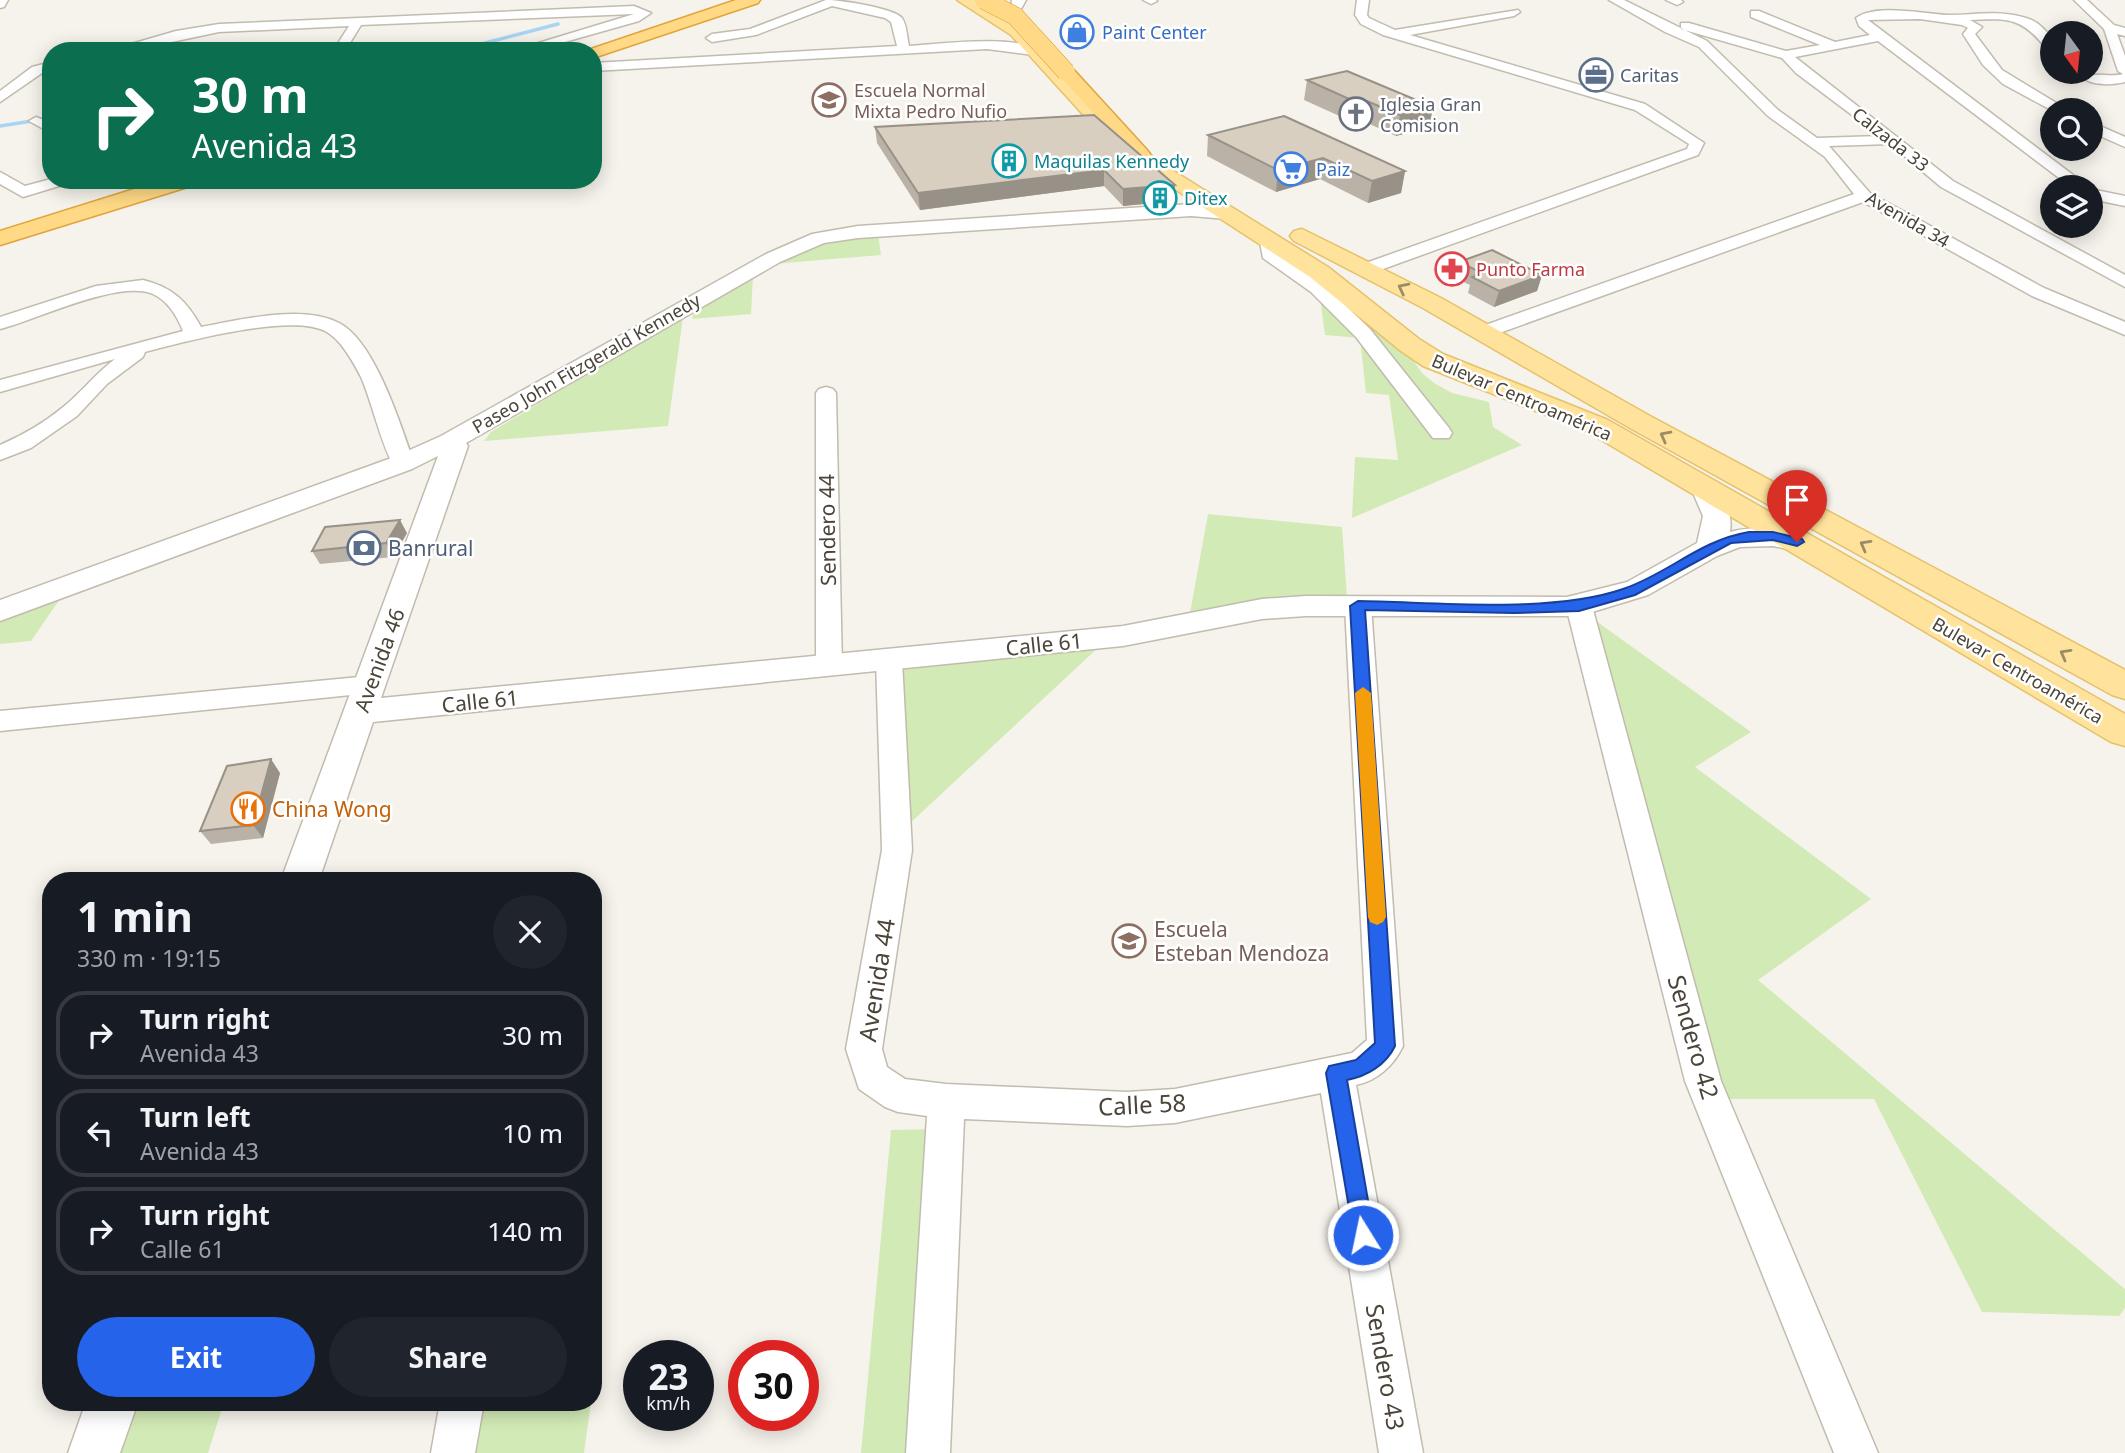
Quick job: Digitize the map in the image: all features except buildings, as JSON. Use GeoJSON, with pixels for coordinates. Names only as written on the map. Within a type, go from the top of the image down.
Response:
{"type":"FeatureCollection","features":[{"type":"Feature","properties":{"kind":"highway"},"geometry":{"type":"LineString","coordinates":[[595,42],[726,0]]}},
{"type":"Feature","properties":{"kind":"highway"},"geometry":{"type":"LineString","coordinates":[[602,49],[751,0]]}},
{"type":"Feature","properties":{"kind":"highway"},"geometry":{"type":"LineString","coordinates":[[984,0],[1015,16],[1139,154]]}},
{"type":"Feature","properties":{"kind":"highway"},"geometry":{"type":"LineString","coordinates":[[0,225],[117,189]]}},
{"type":"Feature","properties":{"kind":"highway"},"geometry":{"type":"LineString","coordinates":[[0,238],[157,189]]}},
{"type":"Feature","properties":{"kind":"main road","name":"Bulevar Centroamérica"},"geometry":{"type":"LineString","coordinates":[[965,0],[1018,32],[1114,137],[1210,208],[1267,237],[1335,284],[1410,345],[1433,360],[1598,426],[2125,732]]}},
{"type":"Feature","properties":{"kind":"main road"},"geometry":{"type":"LineString","coordinates":[[993,0],[1018,32]]}},
{"type":"Feature","properties":{"kind":"main road","name":"Bulevar Centroamérica"},"geometry":{"type":"LineString","coordinates":[[1016,2],[1140,138],[1172,164],[1241,205],[1485,332],[1640,422],[2125,686]]}},
{"type":"Feature","properties":{"kind":"main road"},"geometry":{"type":"LineString","coordinates":[[1210,208],[1284,241],[1442,352],[1565,406],[1598,426]]}},
{"type":"Feature","properties":{"kind":"main road"},"geometry":{"type":"LineString","coordinates":[[1387,313],[1410,320],[1433,318],[1438,311],[1432,303]]}},
{"type":"Feature","properties":{"kind":"main road"},"geometry":{"type":"LineString","coordinates":[[1442,352],[1480,355],[1493,344],[1485,332]]}},
{"type":"Feature","properties":{"kind":"main road"},"geometry":{"type":"LineString","coordinates":[[1494,376],[1492,369],[1496,363],[1505,359],[1531,360]]}},
{"type":"Feature","properties":{"kind":"street"},"geometry":{"type":"LineString","coordinates":[[0,5],[2,0]]}},
{"type":"Feature","properties":{"kind":"street"},"geometry":{"type":"LineString","coordinates":[[1363,0],[1361,15],[1365,21],[1392,34],[1640,107],[1696,143],[1693,152],[1366,269]]}},
{"type":"Feature","properties":{"kind":"street","name":"Avenida 34"},"geometry":{"type":"LineString","coordinates":[[1615,0],[1703,44],[1773,113],[1830,153],[1864,195],[2038,292],[2125,329]]}},
{"type":"Feature","properties":{"kind":"street"},"geometry":{"type":"LineString","coordinates":[[2080,0],[2110,27],[2125,32]]}},
{"type":"Feature","properties":{"kind":"street"},"geometry":{"type":"LineString","coordinates":[[712,38],[752,32],[826,3],[837,3],[889,15],[897,20],[904,50]]}},
{"type":"Feature","properties":{"kind":"street"},"geometry":{"type":"LineString","coordinates":[[1676,3],[1706,21],[1715,33]]}},
{"type":"Feature","properties":{"kind":"street"},"geometry":{"type":"LineString","coordinates":[[149,42],[232,27],[634,10],[645,13],[548,42]]}},
{"type":"Feature","properties":{"kind":"street"},"geometry":{"type":"LineString","coordinates":[[1392,34],[1456,17],[1514,12]]}},
{"type":"Feature","properties":{"kind":"street"},"geometry":{"type":"LineString","coordinates":[[1755,14],[1836,47]]}},
{"type":"Feature","properties":{"kind":"street"},"geometry":{"type":"LineString","coordinates":[[2040,32],[2037,28],[1990,14],[1863,18],[1863,23],[1880,37],[2065,175]]}},
{"type":"Feature","properties":{"kind":"street"},"geometry":{"type":"LineString","coordinates":[[1950,17],[1976,27],[1969,34],[2000,78],[2040,99]]}},
{"type":"Feature","properties":{"kind":"street","name":"Calzada 33"},"geometry":{"type":"LineString","coordinates":[[1652,19],[1715,33],[1786,55],[1801,70],[1947,184],[2125,282]]}},
{"type":"Feature","properties":{"kind":"street"},"geometry":{"type":"LineString","coordinates":[[345,42],[357,23]]}},
{"type":"Feature","properties":{"kind":"street"},"geometry":{"type":"LineString","coordinates":[[2110,27],[2125,71]]}},
{"type":"Feature","properties":{"kind":"street"},"geometry":{"type":"LineString","coordinates":[[752,32],[771,37]]}},
{"type":"Feature","properties":{"kind":"street"},"geometry":{"type":"LineString","coordinates":[[987,45],[1008,41],[1018,32]]}},
{"type":"Feature","properties":{"kind":"street"},"geometry":{"type":"LineString","coordinates":[[654,33],[620,48],[615,54],[621,60],[655,63]]}},
{"type":"Feature","properties":{"kind":"street"},"geometry":{"type":"LineString","coordinates":[[176,35],[195,42]]}},
{"type":"Feature","properties":{"kind":"street"},"geometry":{"type":"LineString","coordinates":[[1786,55],[1880,37]]}},
{"type":"Feature","properties":{"kind":"street"},"geometry":{"type":"LineString","coordinates":[[602,66],[987,45],[1034,51]]}},
{"type":"Feature","properties":{"kind":"street"},"geometry":{"type":"LineString","coordinates":[[0,97],[42,69]]}},
{"type":"Feature","properties":{"kind":"street"},"geometry":{"type":"LineString","coordinates":[[37,70],[42,72]]}},
{"type":"Feature","properties":{"kind":"street"},"geometry":{"type":"LineString","coordinates":[[2104,78],[2125,78]]}},
{"type":"Feature","properties":{"kind":"street"},"geometry":{"type":"LineString","coordinates":[[2098,84],[2105,89]]}},
{"type":"Feature","properties":{"kind":"street"},"geometry":{"type":"LineString","coordinates":[[36,121],[42,124]]}},
{"type":"Feature","properties":{"kind":"street"},"geometry":{"type":"LineString","coordinates":[[2103,132],[2125,143]]}},
{"type":"Feature","properties":{"kind":"street"},"geometry":{"type":"LineString","coordinates":[[1813,142],[1894,140]]}},
{"type":"Feature","properties":{"kind":"street"},"geometry":{"type":"LineString","coordinates":[[0,177],[23,192],[42,186]]}},
{"type":"Feature","properties":{"kind":"street"},"geometry":{"type":"LineString","coordinates":[[1485,332],[1864,195]]}},
{"type":"Feature","properties":{"kind":"street"},"geometry":{"type":"LineString","coordinates":[[2103,196],[2125,201]]}},
{"type":"Feature","properties":{"kind":"street","name":"Paseo John Fitzgerald Kennedy"},"geometry":{"type":"LineString","coordinates":[[0,611],[403,463],[450,441],[773,258],[819,238],[858,232],[1210,208]]}},
{"type":"Feature","properties":{"kind":"street"},"geometry":{"type":"LineString","coordinates":[[1267,237],[1269,254],[1317,289],[1363,333],[1441,433]]}},
{"type":"Feature","properties":{"kind":"street"},"geometry":{"type":"LineString","coordinates":[[0,323],[101,292],[143,285],[158,290],[185,312],[194,334]]}},
{"type":"Feature","properties":{"kind":"street"},"geometry":{"type":"LineString","coordinates":[[0,386],[194,334],[298,320],[321,322],[332,326],[365,365],[403,463]]}},
{"type":"Feature","properties":{"kind":"street"},"geometry":{"type":"LineString","coordinates":[[0,453],[23,443],[70,412],[100,380],[147,345]]}},
{"type":"Feature","properties":{"kind":"street","name":"Sendero 44"},"geometry":{"type":"LineString","coordinates":[[826,393],[829,666]]}},
{"type":"Feature","properties":{"kind":"street","name":"Avenida 46"},"geometry":{"type":"LineString","coordinates":[[303,872],[455,446],[450,441]]}},
{"type":"Feature","properties":{"kind":"street"},"geometry":{"type":"LineString","coordinates":[[1704,488],[1715,503],[1719,518],[1717,533],[1710,547]]}},
{"type":"Feature","properties":{"kind":"street","name":"Calle 61"},"geometry":{"type":"LineString","coordinates":[[0,721],[365,699],[829,666],[1123,636],[1262,609],[1579,606],[1578,603],[1600,601],[1643,586],[1727,539],[1773,536],[1797,542]]}},
{"type":"Feature","properties":{"kind":"street","name":"Calle 58"},"geometry":{"type":"LineString","coordinates":[[946,1101],[1127,1109],[1163,1107],[1361,1068],[1385,1046],[1358,606]]}},
{"type":"Feature","properties":{"kind":"street","name":"Sendero 42"},"geometry":{"type":"LineString","coordinates":[[1579,606],[1703,1082],[1856,1453]]}},
{"type":"Feature","properties":{"kind":"street","name":"Avenida 44"},"geometry":{"type":"LineString","coordinates":[[889,660],[897,850],[864,1049],[872,1077],[898,1095],[946,1101]]}},
{"type":"Feature","properties":{"kind":"street","name":"Sendero 43"},"geometry":{"type":"LineString","coordinates":[[1336,1073],[1401,1453]]}},
{"type":"Feature","properties":{"kind":"street"},"geometry":{"type":"LineString","coordinates":[[928,1453],[946,1101]]}},
{"type":"Feature","properties":{"kind":"street"},"geometry":{"type":"LineString","coordinates":[[94,1453],[109,1411]]}},
{"type":"Feature","properties":{"kind":"street"},"geometry":{"type":"LineString","coordinates":[[453,1453],[460,1411]]}},
{"type":"Feature","properties":{"kind":"green space"},"geometry":{"type":"Polygon","coordinates":[[[878,234],[881,255],[772,264],[816,245],[878,234]]]}},
{"type":"Feature","properties":{"kind":"green space"},"geometry":{"type":"Polygon","coordinates":[[[753,275],[751,314],[692,319],[695,310],[753,275]]]}},
{"type":"Feature","properties":{"kind":"green space"},"geometry":{"type":"Polygon","coordinates":[[[1319,290],[1340,291],[1410,356],[1423,374],[1434,383],[1452,393],[1489,402],[1493,427],[1522,445],[1352,518],[1355,457],[1398,460],[1389,395],[1366,393],[1360,338],[1325,335],[1319,290]]]}},
{"type":"Feature","properties":{"kind":"green space"},"geometry":{"type":"Polygon","coordinates":[[[683,317],[668,426],[484,441],[491,432],[683,317]]]}},
{"type":"Feature","properties":{"kind":"green space"},"geometry":{"type":"Polygon","coordinates":[[[1208,514],[1342,527],[1347,598],[1256,602],[1190,613],[1208,514]]]}},
{"type":"Feature","properties":{"kind":"green space"},"geometry":{"type":"Polygon","coordinates":[[[64,593],[31,641],[0,644],[0,617],[64,593]]]}},
{"type":"Feature","properties":{"kind":"green space"},"geometry":{"type":"Polygon","coordinates":[[[1589,616],[1751,732],[1695,767],[1871,899],[1758,980],[2125,1289],[2125,1308],[2119,1316],[1982,1312],[1874,1099],[1699,1099],[1589,616]]]}},
{"type":"Feature","properties":{"kind":"green space"},"geometry":{"type":"Polygon","coordinates":[[[1102,644],[906,827],[898,665],[1102,644]]]}},
{"type":"Feature","properties":{"kind":"green space"},"geometry":{"type":"Polygon","coordinates":[[[935,1129],[913,1453],[861,1453],[891,1130],[935,1129]]]}},
{"type":"Feature","properties":{"kind":"green space"},"geometry":{"type":"Polygon","coordinates":[[[135,1411],[221,1411],[208,1453],[120,1453],[135,1411]]]}},
{"type":"Feature","properties":{"kind":"green space"},"geometry":{"type":"Polygon","coordinates":[[[469,1411],[590,1411],[584,1453],[462,1453],[469,1411]]]}},
{"type":"Feature","properties":{"kind":"waterway"},"geometry":{"type":"LineString","coordinates":[[489,42],[558,24]]}},
{"type":"Feature","properties":{"kind":"waterway"},"geometry":{"type":"LineString","coordinates":[[0,126],[42,119]]}},
{"type":"Feature","properties":{"kind":"slow traffic"},"geometry":{"type":"LineString","coordinates":[[1363,693],[1377,917]]}},
{"type":"Feature","properties":{"kind":"place","name":"Paint Center"},"geometry":{"type":"Point","coordinates":[1077,32]}},
{"type":"Feature","properties":{"kind":"place","name":"Caritas"},"geometry":{"type":"Point","coordinates":[1596,75]}},
{"type":"Feature","properties":{"kind":"place","name":"Escuela Normal Mixta Pedro Nufio"},"geometry":{"type":"Point","coordinates":[829,100]}},
{"type":"Feature","properties":{"kind":"place","name":"Iglesia Gran Comision"},"geometry":{"type":"Point","coordinates":[1356,114]}},
{"type":"Feature","properties":{"kind":"place","name":"Maquilas Kennedy"},"geometry":{"type":"Point","coordinates":[1009,161]}},
{"type":"Feature","properties":{"kind":"place","name":"Paiz"},"geometry":{"type":"Point","coordinates":[1291,169]}},
{"type":"Feature","properties":{"kind":"place","name":"Ditex"},"geometry":{"type":"Point","coordinates":[1160,198]}},
{"type":"Feature","properties":{"kind":"place","name":"Punto Farma"},"geometry":{"type":"Point","coordinates":[1452,269]}},
{"type":"Feature","properties":{"kind":"place","name":"Banrural"},"geometry":{"type":"Point","coordinates":[364,548]}},
{"type":"Feature","properties":{"kind":"place","name":"China Wong"},"geometry":{"type":"Point","coordinates":[248,809]}},
{"type":"Feature","properties":{"kind":"place","name":"Escuela Esteban Mendoza"},"geometry":{"type":"Point","coordinates":[1129,941]}},
{"type":"Feature","properties":{"kind":"route"},"geometry":{"type":"LineString","coordinates":[[1363,1235],[1336,1073],[1361,1068],[1374,1059],[1385,1046],[1358,606],[1579,606],[1578,603],[1600,601],[1655,581],[1727,539],[1773,536],[1797,542]]}}]}
